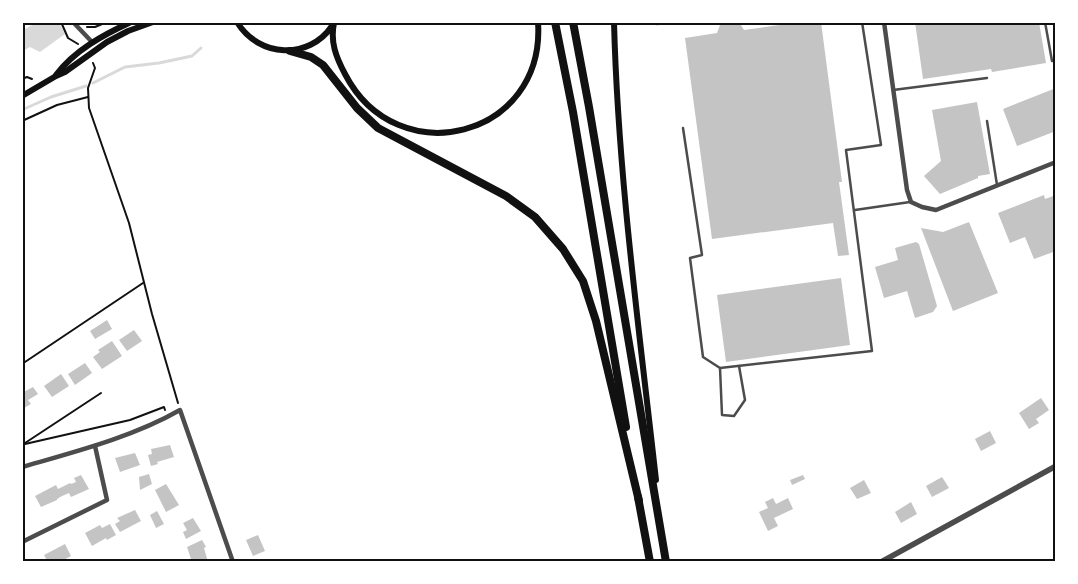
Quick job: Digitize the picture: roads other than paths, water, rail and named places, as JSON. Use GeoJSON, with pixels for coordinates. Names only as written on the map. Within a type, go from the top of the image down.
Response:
{"type":"FeatureCollection","features":[{"type":"Feature","properties":{"kind":"main road"},"geometry":{"type":"LineString","coordinates":[[56,76],[63,66],[92,42],[130,22]]}},
{"type":"Feature","properties":{"kind":"main road"},"geometry":{"type":"LineString","coordinates":[[22,96],[65,72],[97,48],[128,30],[153,22]]}},
{"type":"Feature","properties":{"kind":"main road"},"geometry":{"type":"LineString","coordinates":[[334,23],[332,35],[336,57],[360,97],[377,112],[395,123],[433,134],[453,133],[470,128],[497,114],[511,103],[531,74],[537,52],[538,22]]}},
{"type":"Feature","properties":{"kind":"main road"},"geometry":{"type":"LineString","coordinates":[[555,22],[650,562]]}},
{"type":"Feature","properties":{"kind":"main road"},"geometry":{"type":"LineString","coordinates":[[573,22],[666,562]]}},
{"type":"Feature","properties":{"kind":"main road"},"geometry":{"type":"LineString","coordinates":[[614,22],[616,96],[629,243],[660,524]]}},
{"type":"Feature","properties":{"kind":"main road"},"geometry":{"type":"LineString","coordinates":[[237,23],[248,36],[260,45],[274,50],[290,51],[305,48],[318,40],[334,23]]}},
{"type":"Feature","properties":{"kind":"main road"},"geometry":{"type":"LineString","coordinates":[[290,51],[310,58],[322,65],[356,108],[378,128],[506,196],[535,217],[563,249],[583,281],[596,321],[639,501]]}},
{"type":"Feature","properties":{"kind":"street"},"geometry":{"type":"LineString","coordinates":[[73,22],[92,42]]}},
{"type":"Feature","properties":{"kind":"street"},"geometry":{"type":"LineString","coordinates":[[884,22],[907,190],[911,202],[936,210],[1056,162]]}},
{"type":"Feature","properties":{"kind":"street"},"geometry":{"type":"LineString","coordinates":[[22,467],[95,446],[168,417],[180,410],[233,562]]}},
{"type":"Feature","properties":{"kind":"street"},"geometry":{"type":"LineString","coordinates":[[22,542],[107,500],[95,446]]}},
{"type":"Feature","properties":{"kind":"street"},"geometry":{"type":"LineString","coordinates":[[881,562],[1056,466]]}},
{"type":"Feature","properties":{"kind":"lane"},"geometry":{"type":"LineString","coordinates":[[657,22],[657,24],[669,22]]}},
{"type":"Feature","properties":{"kind":"lane"},"geometry":{"type":"LineString","coordinates":[[683,128],[702,255],[690,258],[703,357],[720,368],[872,351],[846,150],[881,145],[862,22]]}},
{"type":"Feature","properties":{"kind":"lane"},"geometry":{"type":"LineString","coordinates":[[1045,22],[1052,61],[1056,60]]}},
{"type":"Feature","properties":{"kind":"lane"},"geometry":{"type":"LineString","coordinates":[[893,90],[987,78]]}},
{"type":"Feature","properties":{"kind":"lane"},"geometry":{"type":"LineString","coordinates":[[987,121],[997,185]]}},
{"type":"Feature","properties":{"kind":"lane"},"geometry":{"type":"LineString","coordinates":[[855,210],[911,202]]}},
{"type":"Feature","properties":{"kind":"lane"},"geometry":{"type":"LineString","coordinates":[[720,368],[722,415],[734,416],[745,400],[739,366]]}},
{"type":"Feature","properties":{"kind":"waterway"},"geometry":{"type":"LineString","coordinates":[[93,83],[125,67],[159,63],[192,56],[201,48]]}},
{"type":"Feature","properties":{"kind":"waterway"},"geometry":{"type":"LineString","coordinates":[[24,109],[51,97],[86,86]]}}]}
